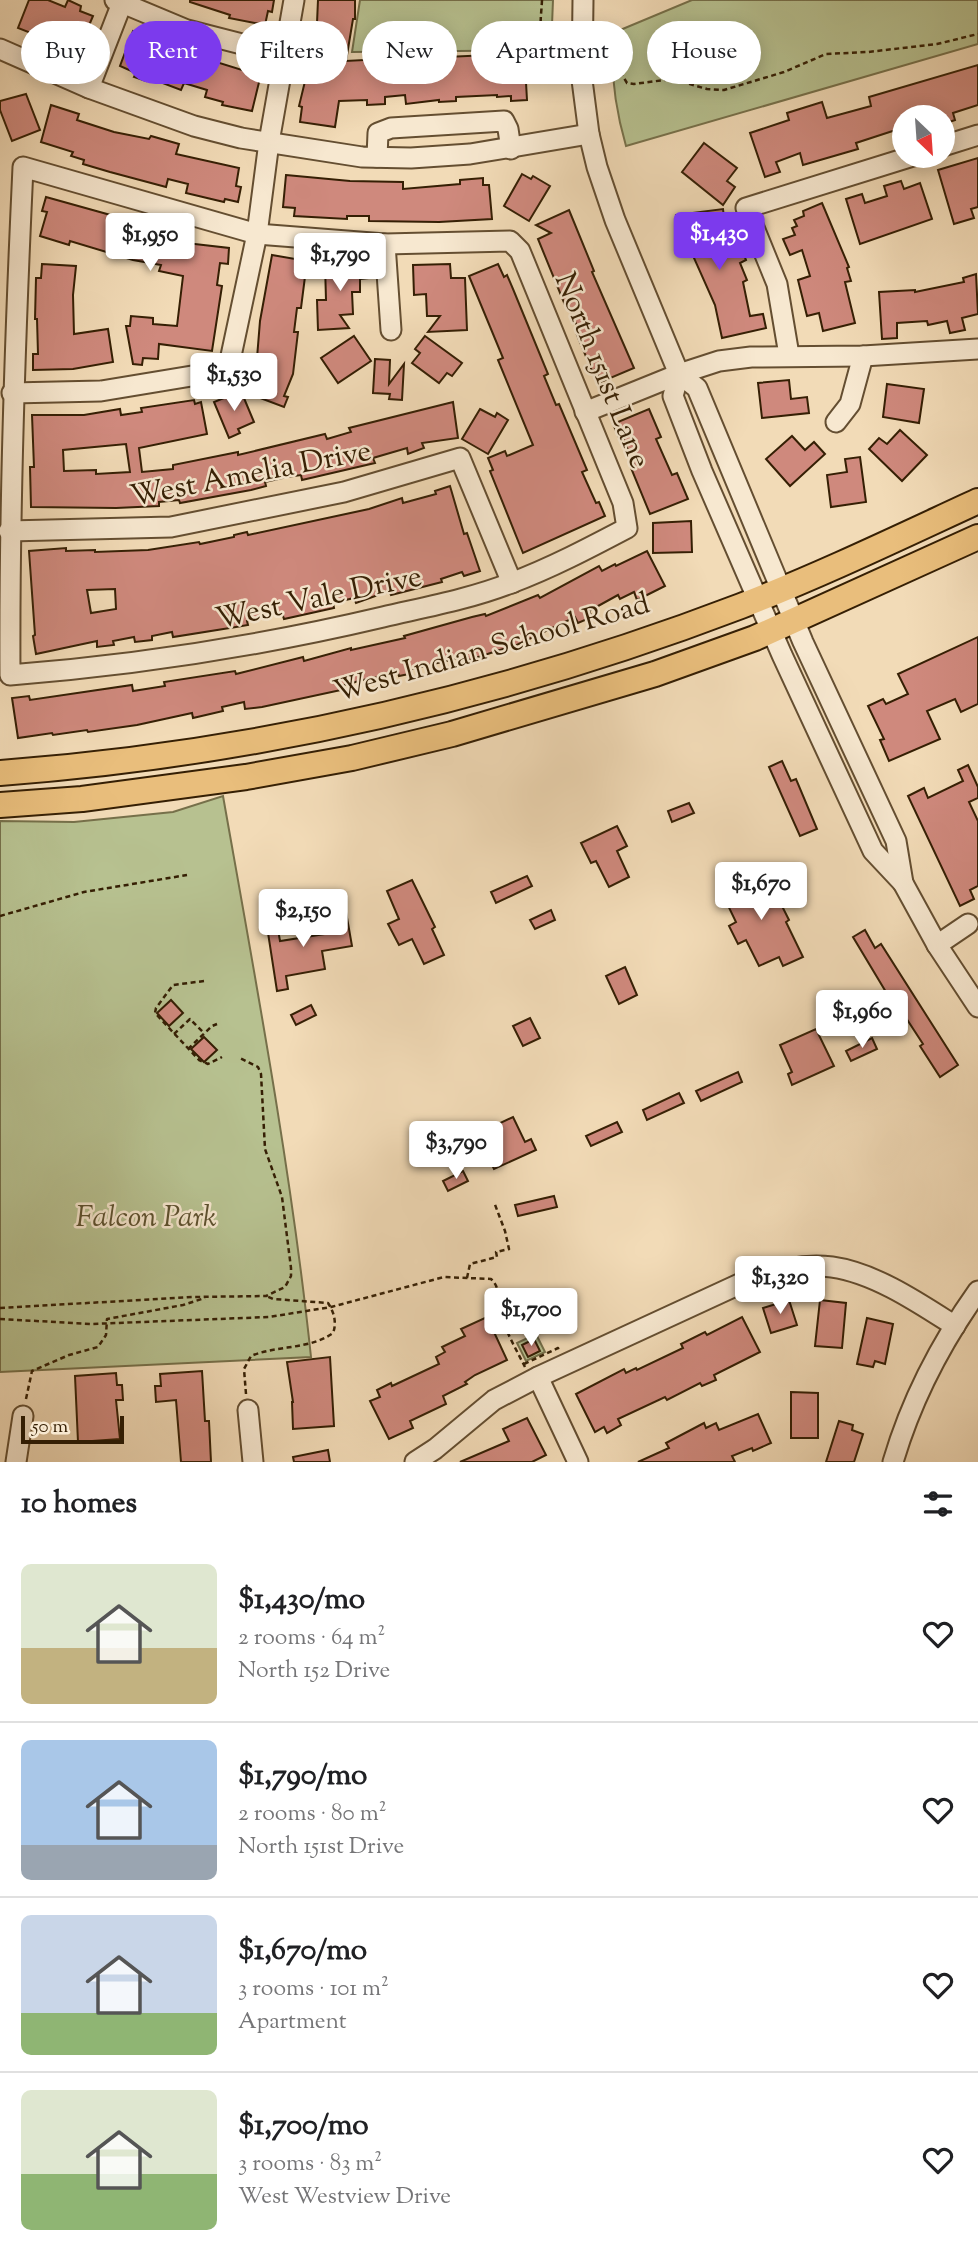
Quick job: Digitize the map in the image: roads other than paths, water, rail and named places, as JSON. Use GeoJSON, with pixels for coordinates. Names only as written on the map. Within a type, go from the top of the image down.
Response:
{"type":"FeatureCollection","features":[{"type":"Feature","properties":{"kind":"main road","name":"West Indian School Road"},"geometry":{"type":"LineString","coordinates":[[0,806],[179,787],[363,755],[452,734],[655,674],[978,501]]}},
{"type":"Feature","properties":{"kind":"main road","name":"West Indian School Road"},"geometry":{"type":"LineString","coordinates":[[0,774],[114,763],[277,738],[360,722],[776,610],[978,537]]}},
{"type":"Feature","properties":{"kind":"street"},"geometry":{"type":"LineString","coordinates":[[291,21],[294,0]]}},
{"type":"Feature","properties":{"kind":"street"},"geometry":{"type":"LineString","coordinates":[[583,0],[581,62],[589,134],[615,220],[679,373],[697,388],[735,482],[776,610],[873,851],[903,883],[937,945],[978,1007]]}},
{"type":"Feature","properties":{"kind":"street"},"geometry":{"type":"LineString","coordinates":[[89,88],[119,2],[187,30],[236,42]]}},
{"type":"Feature","properties":{"kind":"street"},"geometry":{"type":"LineString","coordinates":[[0,49],[89,88],[194,126],[269,142],[377,157],[470,155],[589,134]]}},
{"type":"Feature","properties":{"kind":"street"},"geometry":{"type":"LineString","coordinates":[[12,393],[101,391],[228,370],[257,234],[280,84]]}},
{"type":"Feature","properties":{"kind":"street"},"geometry":{"type":"LineString","coordinates":[[377,157],[378,132],[391,128],[503,121],[508,129],[511,149]]}},
{"type":"Feature","properties":{"kind":"street"},"geometry":{"type":"LineString","coordinates":[[956,142],[978,135]]}},
{"type":"Feature","properties":{"kind":"street"},"geometry":{"type":"LineString","coordinates":[[789,355],[777,284],[746,208],[892,163]]}},
{"type":"Feature","properties":{"kind":"street"},"geometry":{"type":"LineString","coordinates":[[9,531],[12,393],[23,167],[257,234],[385,244],[391,330]]}},
{"type":"Feature","properties":{"kind":"street","name":"North 151st Lane"},"geometry":{"type":"LineString","coordinates":[[385,244],[510,241],[520,251],[623,503],[627,528]]}},
{"type":"Feature","properties":{"kind":"street"},"geometry":{"type":"LineString","coordinates":[[585,412],[679,373],[719,361],[789,355],[863,356],[978,349]]}},
{"type":"Feature","properties":{"kind":"street"},"geometry":{"type":"LineString","coordinates":[[835,422],[850,404],[863,356]]}},
{"type":"Feature","properties":{"kind":"street"},"geometry":{"type":"LineString","coordinates":[[679,373],[673,396],[712,492],[776,610]]}},
{"type":"Feature","properties":{"kind":"street","name":"West Amelia Drive"},"geometry":{"type":"LineString","coordinates":[[9,531],[171,527],[344,492],[460,458],[512,583]]}},
{"type":"Feature","properties":{"kind":"street"},"geometry":{"type":"LineString","coordinates":[[712,492],[735,482]]}},
{"type":"Feature","properties":{"kind":"street","name":"West Vale Drive"},"geometry":{"type":"LineString","coordinates":[[9,531],[10,675],[103,668],[306,636],[472,596],[512,583],[627,528]]}},
{"type":"Feature","properties":{"kind":"street"},"geometry":{"type":"LineString","coordinates":[[937,945],[968,924]]}},
{"type":"Feature","properties":{"kind":"street"},"geometry":{"type":"LineString","coordinates":[[415,1462],[532,1373],[746,1281],[787,1269],[834,1267],[863,1276],[881,1283],[955,1326]]}},
{"type":"Feature","properties":{"kind":"street"},"geometry":{"type":"LineString","coordinates":[[893,1462],[918,1395],[955,1326],[978,1291]]}},
{"type":"Feature","properties":{"kind":"street"},"geometry":{"type":"LineString","coordinates":[[532,1373],[578,1462]]}},
{"type":"Feature","properties":{"kind":"street"},"geometry":{"type":"LineString","coordinates":[[248,1410],[253,1462]]}},
{"type":"Feature","properties":{"kind":"street"},"geometry":{"type":"LineString","coordinates":[[16,1462],[23,1416]]}},
{"type":"Feature","properties":{"kind":"park label","name":"Falcon Park"},"geometry":{"type":"Point","coordinates":[146,1218]}}]}
